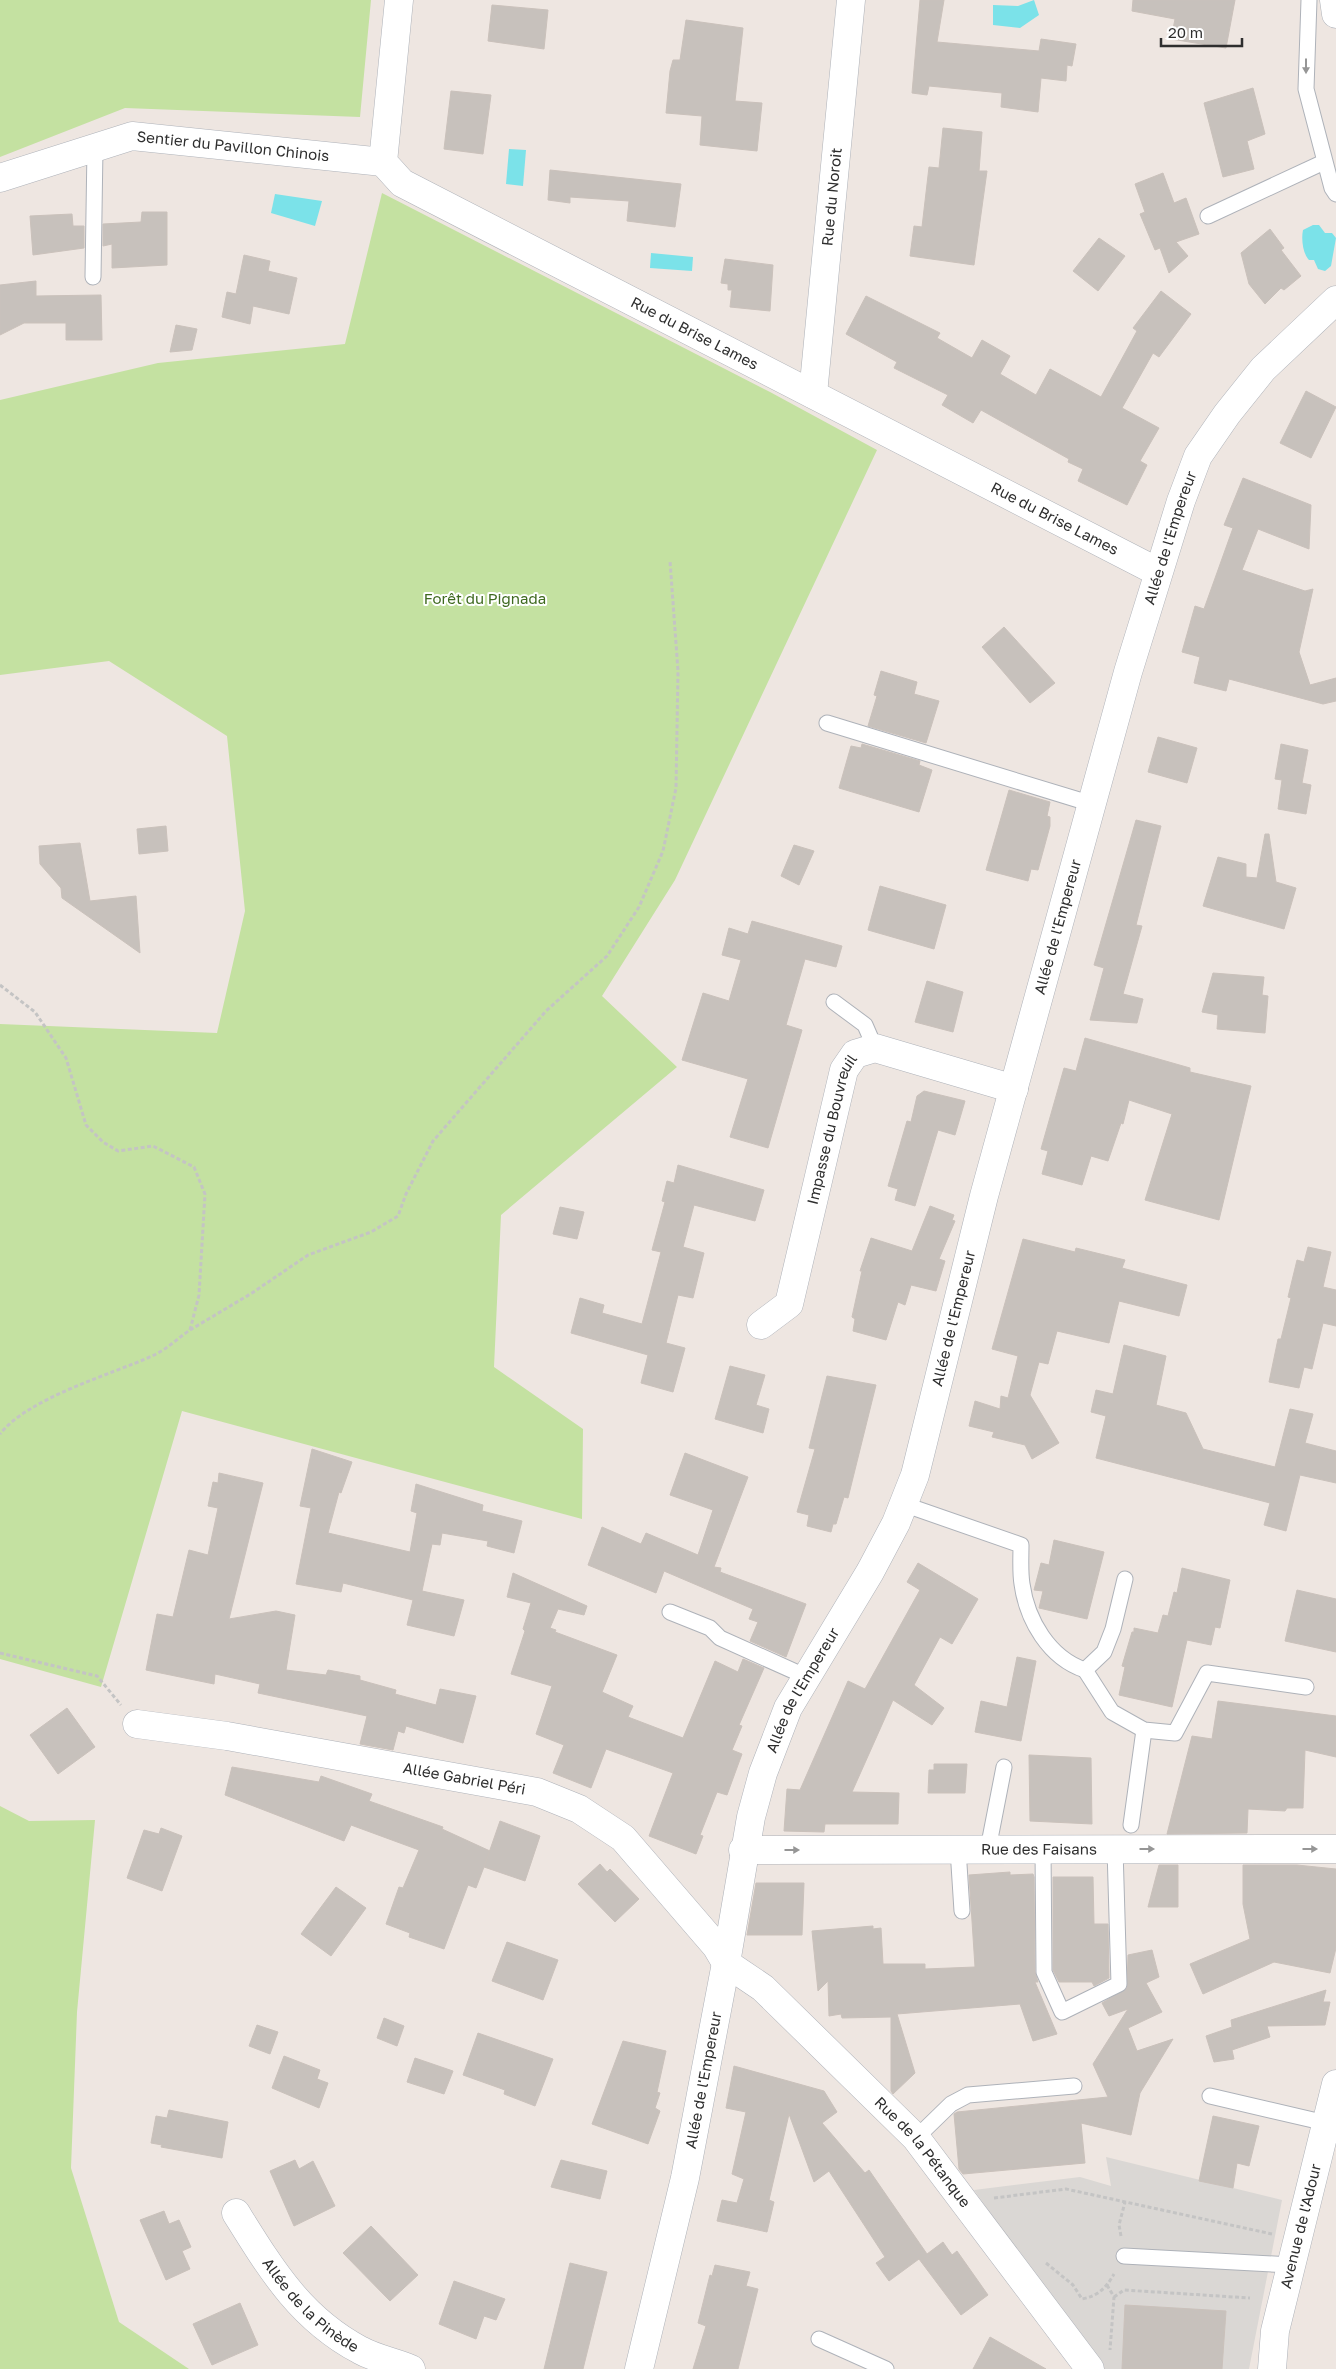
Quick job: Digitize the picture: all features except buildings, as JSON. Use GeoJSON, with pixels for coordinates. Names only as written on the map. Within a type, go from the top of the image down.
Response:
{"type":"FeatureCollection","features":[{"type":"Feature","properties":{"kind":"street"},"geometry":{"type":"LineString","coordinates":[[383,162],[399,0]]}},
{"type":"Feature","properties":{"kind":"street","name":"Rue du Noroit"},"geometry":{"type":"LineString","coordinates":[[812,394],[851,0]]}},
{"type":"Feature","properties":{"kind":"street"},"geometry":{"type":"LineString","coordinates":[[1334,0],[1336,14]]}},
{"type":"Feature","properties":{"kind":"street","name":"Sentier du Pavillon Chinois"},"geometry":{"type":"LineString","coordinates":[[0,178],[132,136],[383,162]]}},
{"type":"Feature","properties":{"kind":"street","name":"Rue du Brise Lames"},"geometry":{"type":"LineString","coordinates":[[383,162],[402,183],[1158,572]]}},
{"type":"Feature","properties":{"kind":"street","name":"Allée de l'Empereur"},"geometry":{"type":"LineString","coordinates":[[639,2369],[685,2178],[726,1963],[743,1850],[763,1774],[788,1708],[870,1572],[896,1523],[914,1475],[928,1426],[984,1196],[1158,572],[1198,456],[1227,414],[1263,369],[1336,300]]}},
{"type":"Feature","properties":{"kind":"street","name":"Impasse du Bouvreuil"},"geometry":{"type":"LineString","coordinates":[[761,1325],[788,1304],[844,1070],[855,1054],[875,1048],[1014,1089]]}},
{"type":"Feature","properties":{"kind":"street","name":"Allée Gabriel Péri"},"geometry":{"type":"LineString","coordinates":[[137,1724],[227,1736],[537,1792],[580,1809],[623,1838],[716,1946],[726,1963]]}},
{"type":"Feature","properties":{"kind":"street","name":"Rue des Faisans"},"geometry":{"type":"LineString","coordinates":[[743,1850],[1336,1849]]}},
{"type":"Feature","properties":{"kind":"street","name":"Rue de la Pétanque"},"geometry":{"type":"LineString","coordinates":[[726,1963],[763,1988],[916,2138],[964,2202],[1100,2364]]}},
{"type":"Feature","properties":{"kind":"street","name":"Avenue de l'Adour"},"geometry":{"type":"LineString","coordinates":[[1272,2369],[1275,2331],[1336,2084]]}},
{"type":"Feature","properties":{"kind":"street","name":"Allée de la Pinède"},"geometry":{"type":"LineString","coordinates":[[236,2213],[277,2278],[320,2325],[361,2351],[411,2369]]}},
{"type":"Feature","properties":{"kind":"lane"},"geometry":{"type":"LineString","coordinates":[[1309,0],[1306,89],[1324,162],[1332,188],[1336,194]]}},
{"type":"Feature","properties":{"kind":"lane"},"geometry":{"type":"LineString","coordinates":[[93,277],[95,148]]}},
{"type":"Feature","properties":{"kind":"lane"},"geometry":{"type":"LineString","coordinates":[[1208,216],[1324,162]]}},
{"type":"Feature","properties":{"kind":"lane"},"geometry":{"type":"LineString","coordinates":[[827,723],[1092,804]]}},
{"type":"Feature","properties":{"kind":"lane"},"geometry":{"type":"LineString","coordinates":[[834,1002],[865,1025],[875,1048]]}},
{"type":"Feature","properties":{"kind":"lane"},"geometry":{"type":"LineString","coordinates":[[903,1504],[1021,1545],[1022,1585],[1030,1614],[1048,1647],[1069,1665],[1084,1670],[1112,1712],[1144,1730],[1175,1733],[1207,1672],[1306,1687]]}},
{"type":"Feature","properties":{"kind":"lane"},"geometry":{"type":"LineString","coordinates":[[1084,1670],[1104,1652],[1113,1629],[1125,1579]]}},
{"type":"Feature","properties":{"kind":"lane"},"geometry":{"type":"LineString","coordinates":[[670,1612],[710,1628],[720,1638],[806,1677]]}},
{"type":"Feature","properties":{"kind":"lane"},"geometry":{"type":"LineString","coordinates":[[1131,1826],[1144,1730]]}},
{"type":"Feature","properties":{"kind":"lane"},"geometry":{"type":"LineString","coordinates":[[988,1850],[1004,1767]]}},
{"type":"Feature","properties":{"kind":"lane"},"geometry":{"type":"LineString","coordinates":[[958,1849],[962,1911]]}},
{"type":"Feature","properties":{"kind":"lane"},"geometry":{"type":"LineString","coordinates":[[1043,1849],[1044,1972],[1062,2012],[1119,1984],[1115,1849]]}},
{"type":"Feature","properties":{"kind":"lane"},"geometry":{"type":"LineString","coordinates":[[916,2138],[951,2104],[968,2095],[1074,2086]]}},
{"type":"Feature","properties":{"kind":"lane"},"geometry":{"type":"LineString","coordinates":[[1210,2096],[1326,2123]]}},
{"type":"Feature","properties":{"kind":"lane"},"geometry":{"type":"LineString","coordinates":[[1124,2256],[1291,2265]]}},
{"type":"Feature","properties":{"kind":"lane"},"geometry":{"type":"LineString","coordinates":[[819,2340],[886,2369]]}},
{"type":"Feature","properties":{"kind":"path"},"geometry":{"type":"LineString","coordinates":[[0,1434],[9,1422],[47,1401],[155,1355],[190,1330],[252,1294],[308,1255],[371,1232],[398,1216],[406,1194],[433,1141],[546,1011],[607,956],[639,906],[663,851],[676,788],[678,671],[670,561]]}},
{"type":"Feature","properties":{"kind":"path"},"geometry":{"type":"LineString","coordinates":[[0,985],[34,1012],[66,1058],[86,1125],[103,1142],[118,1151],[153,1146],[194,1167],[205,1194],[199,1296],[190,1330]]}},
{"type":"Feature","properties":{"kind":"path"},"geometry":{"type":"LineString","coordinates":[[0,1652],[97,1676],[137,1724]]}},
{"type":"Feature","properties":{"kind":"path"},"geometry":{"type":"LineString","coordinates":[[964,2202],[1066,2189],[1273,2234]]}},
{"type":"Feature","properties":{"kind":"path"},"geometry":{"type":"LineString","coordinates":[[1042,2261],[1054,2268],[1073,2285],[1082,2299],[1094,2296],[1107,2285],[1124,2256],[1119,2225],[1125,2202]]}},
{"type":"Feature","properties":{"kind":"path"},"geometry":{"type":"LineString","coordinates":[[1100,2364],[1114,2297],[1107,2285]]}},
{"type":"Feature","properties":{"kind":"path"},"geometry":{"type":"LineString","coordinates":[[1114,2297],[1124,2290],[1250,2298]]}},
{"type":"Feature","properties":{"kind":"green space"},"geometry":{"type":"Polygon","coordinates":[[[0,0],[371,0],[360,117],[125,108],[0,157],[0,0]]]}},
{"type":"Feature","properties":{"kind":"green space","name":"Forêt du Pignada"},"geometry":{"type":"Polygon","coordinates":[[[382,193],[770,392],[877,450],[675,880],[602,996],[677,1067],[501,1215],[494,1367],[583,1429],[582,1519],[182,1411],[101,1687],[0,1659],[0,1024],[217,1033],[245,911],[227,736],[109,661],[0,675],[0,400],[158,363],[345,344],[382,193]]]}},
{"type":"Feature","properties":{"kind":"green space"},"geometry":{"type":"Polygon","coordinates":[[[0,1806],[29,1821],[95,1820],[77,2012],[71,2168],[119,2322],[189,2369],[0,2369],[0,1806]]]}},
{"type":"Feature","properties":{"kind":"shaded area"},"geometry":{"type":"Polygon","coordinates":[[[1106,2157],[1282,2200],[1249,2369],[1099,2369],[974,2190],[1080,2177],[1111,2186],[1106,2157]]]}},
{"type":"Feature","properties":{"kind":"water"},"geometry":{"type":"Polygon","coordinates":[[[1034,0],[1039,15],[1020,28],[993,25],[993,5],[1018,6],[1034,0]]]}},
{"type":"Feature","properties":{"kind":"water"},"geometry":{"type":"Polygon","coordinates":[[[509,149],[526,150],[523,186],[506,184],[509,149]]]}},
{"type":"Feature","properties":{"kind":"water"},"geometry":{"type":"Polygon","coordinates":[[[275,194],[322,201],[315,226],[271,213],[275,194]]]}},
{"type":"Feature","properties":{"kind":"water"},"geometry":{"type":"Polygon","coordinates":[[[1313,225],[1319,225],[1325,233],[1332,233],[1336,238],[1331,266],[1325,271],[1318,269],[1314,260],[1309,260],[1304,250],[1302,242],[1303,230],[1313,225]]]}},
{"type":"Feature","properties":{"kind":"water"},"geometry":{"type":"Polygon","coordinates":[[[651,253],[693,257],[692,271],[650,268],[651,253]]]}}]}
